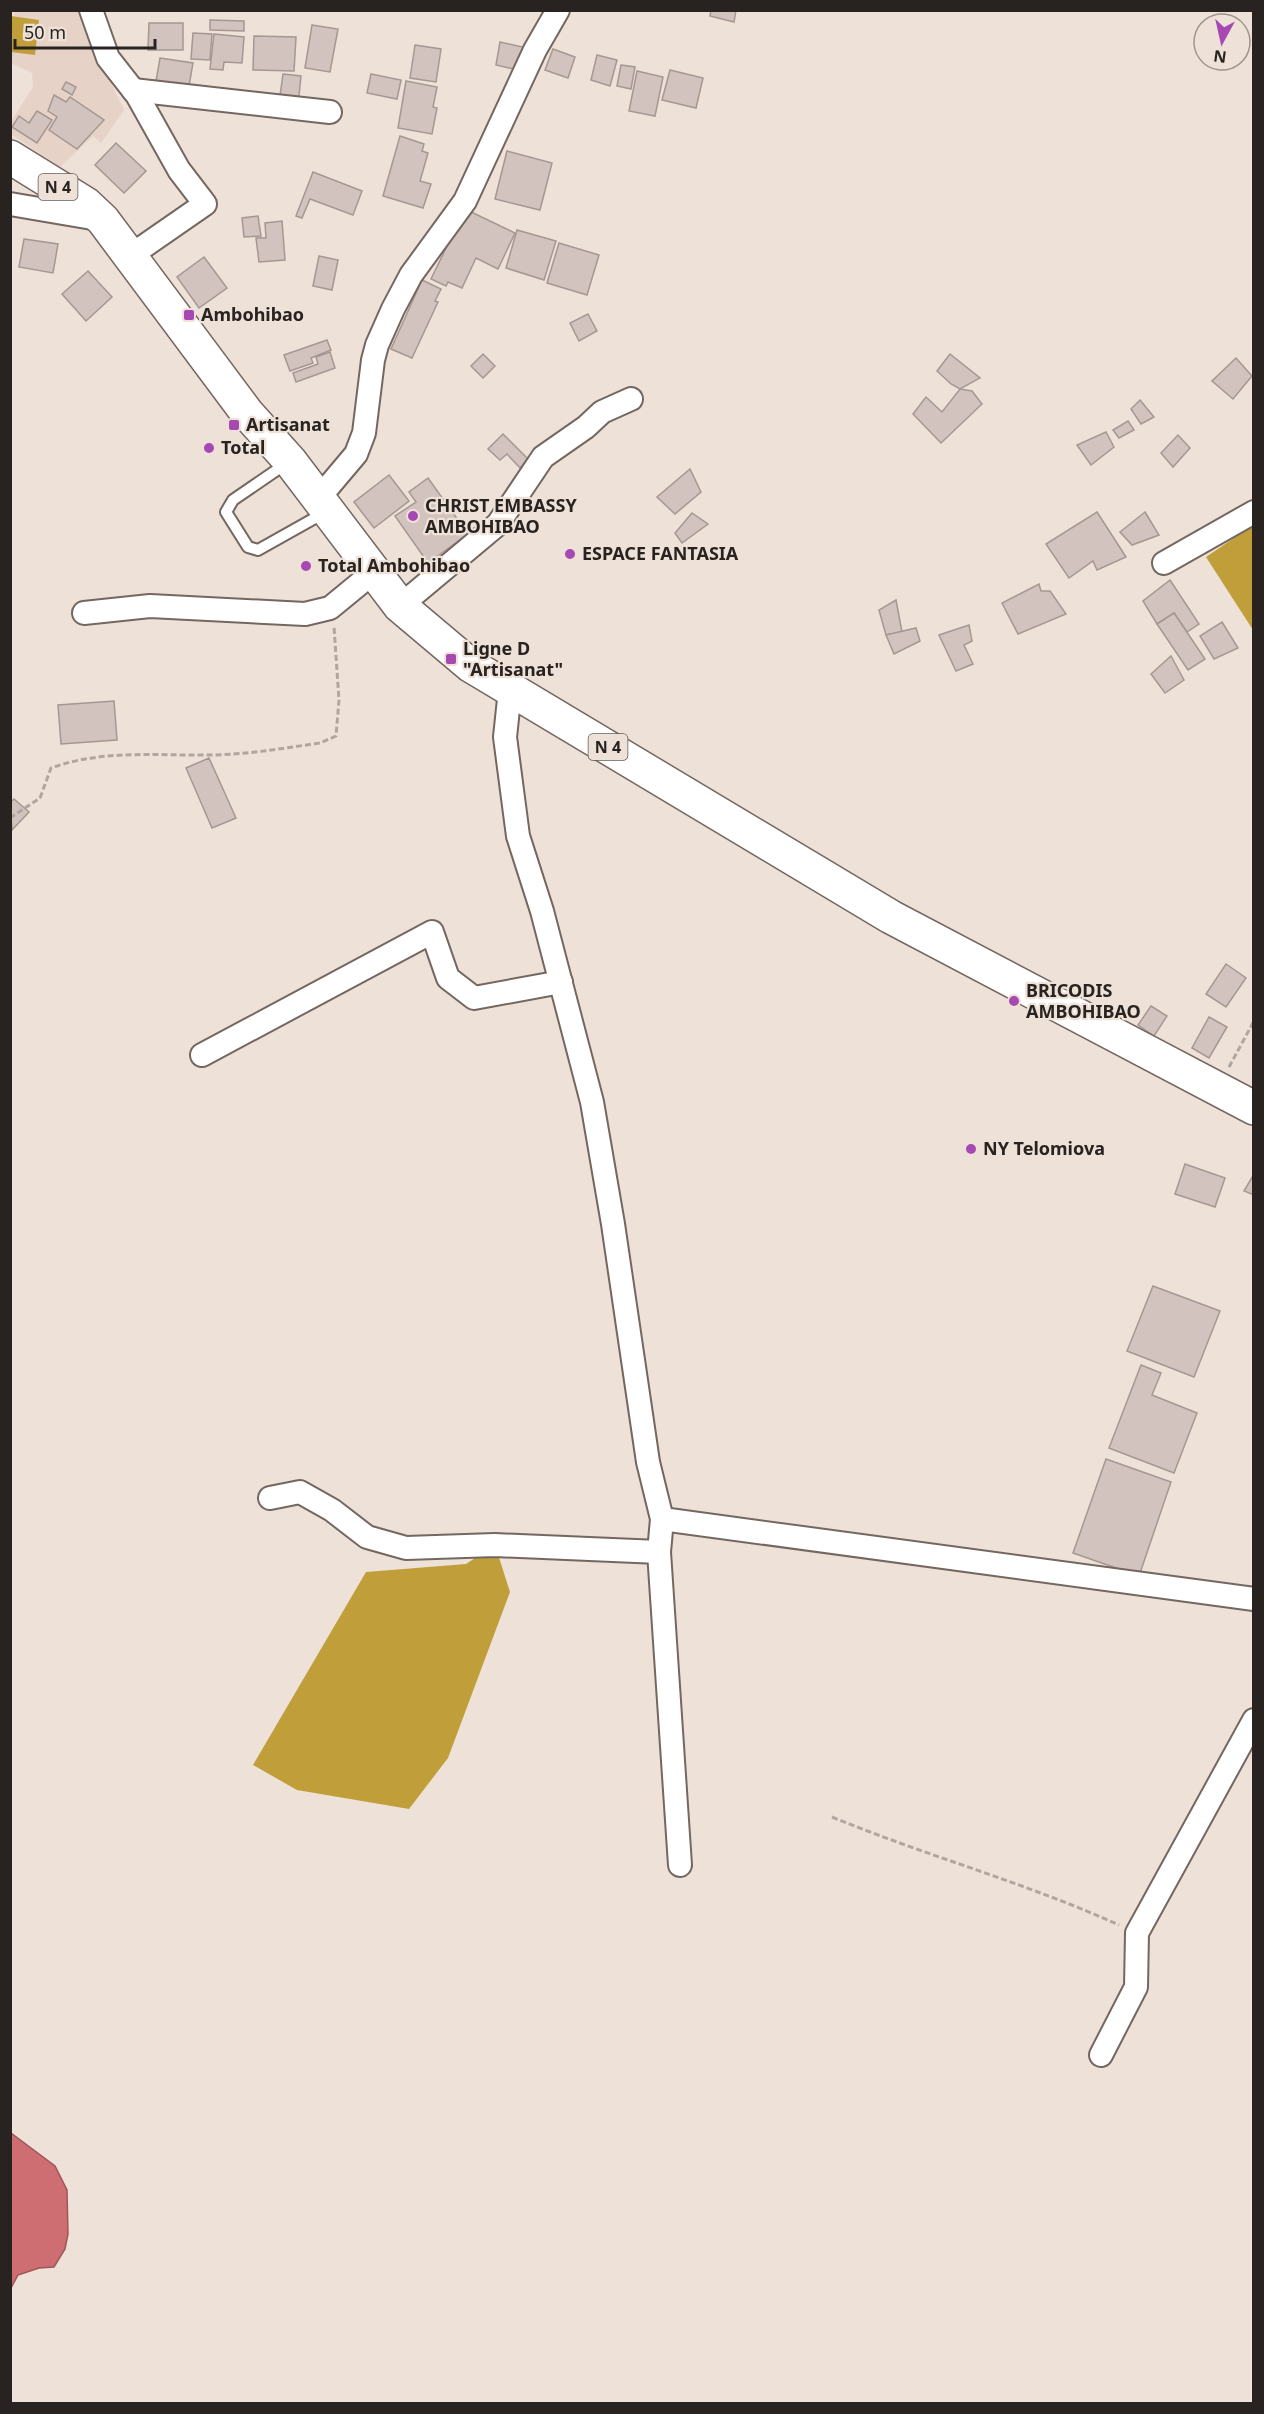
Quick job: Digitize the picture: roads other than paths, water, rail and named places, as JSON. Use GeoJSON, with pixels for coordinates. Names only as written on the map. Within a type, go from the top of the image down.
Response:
{"type":"FeatureCollection","features":[{"type":"Feature","properties":{"kind":"main road","name":"N 4"},"geometry":{"type":"LineString","coordinates":[[10,157],[87,204],[103,220],[247,413],[290,461],[400,606],[442,644],[510,690],[891,916],[1254,1108]]}},
{"type":"Feature","properties":{"kind":"street"},"geometry":{"type":"LineString","coordinates":[[91,10],[108,58],[133,90],[179,170],[205,204],[130,256]]}},
{"type":"Feature","properties":{"kind":"street"},"geometry":{"type":"LineString","coordinates":[[323,505],[356,454],[364,433],[373,360],[393,309],[411,275],[465,201],[535,50],[558,10]]}},
{"type":"Feature","properties":{"kind":"street"},"geometry":{"type":"LineString","coordinates":[[133,90],[330,112]]}},
{"type":"Feature","properties":{"kind":"street"},"geometry":{"type":"LineString","coordinates":[[10,204],[103,220]]}},
{"type":"Feature","properties":{"kind":"street"},"geometry":{"type":"LineString","coordinates":[[400,606],[498,524],[543,456],[586,427],[602,412],[632,399]]}},
{"type":"Feature","properties":{"kind":"street"},"geometry":{"type":"LineString","coordinates":[[1164,563],[1254,512]]}},
{"type":"Feature","properties":{"kind":"street"},"geometry":{"type":"LineString","coordinates":[[84,613],[150,606],[305,614],[330,608],[375,572]]}},
{"type":"Feature","properties":{"kind":"street"},"geometry":{"type":"LineString","coordinates":[[510,690],[505,737],[518,836],[561,982],[592,1102],[613,1224],[648,1462],[663,1519],[659,1552],[680,1865]]}},
{"type":"Feature","properties":{"kind":"street"},"geometry":{"type":"LineString","coordinates":[[202,1055],[432,932],[448,978],[474,998],[561,982]]}},
{"type":"Feature","properties":{"kind":"street"},"geometry":{"type":"LineString","coordinates":[[270,1498],[300,1492],[332,1510],[367,1537],[406,1548],[495,1545],[659,1552]]}},
{"type":"Feature","properties":{"kind":"street"},"geometry":{"type":"LineString","coordinates":[[663,1519],[1254,1599]]}},
{"type":"Feature","properties":{"kind":"street"},"geometry":{"type":"LineString","coordinates":[[1101,2055],[1136,1987],[1137,1933],[1254,1720]]}},
{"type":"Feature","properties":{"kind":"lane"},"geometry":{"type":"LineString","coordinates":[[290,461],[233,500],[228,507],[226,512],[248,547],[258,550],[323,505]]}},
{"type":"Feature","properties":{"kind":"place","name":"Ambohibao"},"geometry":{"type":"Point","coordinates":[189,315]}},
{"type":"Feature","properties":{"kind":"place","name":"Artisanat"},"geometry":{"type":"Point","coordinates":[234,425]}},
{"type":"Feature","properties":{"kind":"place","name":"Total"},"geometry":{"type":"Point","coordinates":[209,448]}},
{"type":"Feature","properties":{"kind":"place","name":"CHRIST EMBASSY AMBOHIBAO"},"geometry":{"type":"Point","coordinates":[413,516]}},
{"type":"Feature","properties":{"kind":"place","name":"ESPACE FANTASIA"},"geometry":{"type":"Point","coordinates":[570,554]}},
{"type":"Feature","properties":{"kind":"place","name":"Total Ambohibao"},"geometry":{"type":"Point","coordinates":[306,566]}},
{"type":"Feature","properties":{"kind":"place","name":"Ligne D \"Artisanat\""},"geometry":{"type":"Point","coordinates":[451,659]}},
{"type":"Feature","properties":{"kind":"place","name":"BRICODIS AMBOHIBAO"},"geometry":{"type":"Point","coordinates":[1014,1001]}},
{"type":"Feature","properties":{"kind":"place","name":"NY Telomiova"},"geometry":{"type":"Point","coordinates":[971,1149]}}]}
